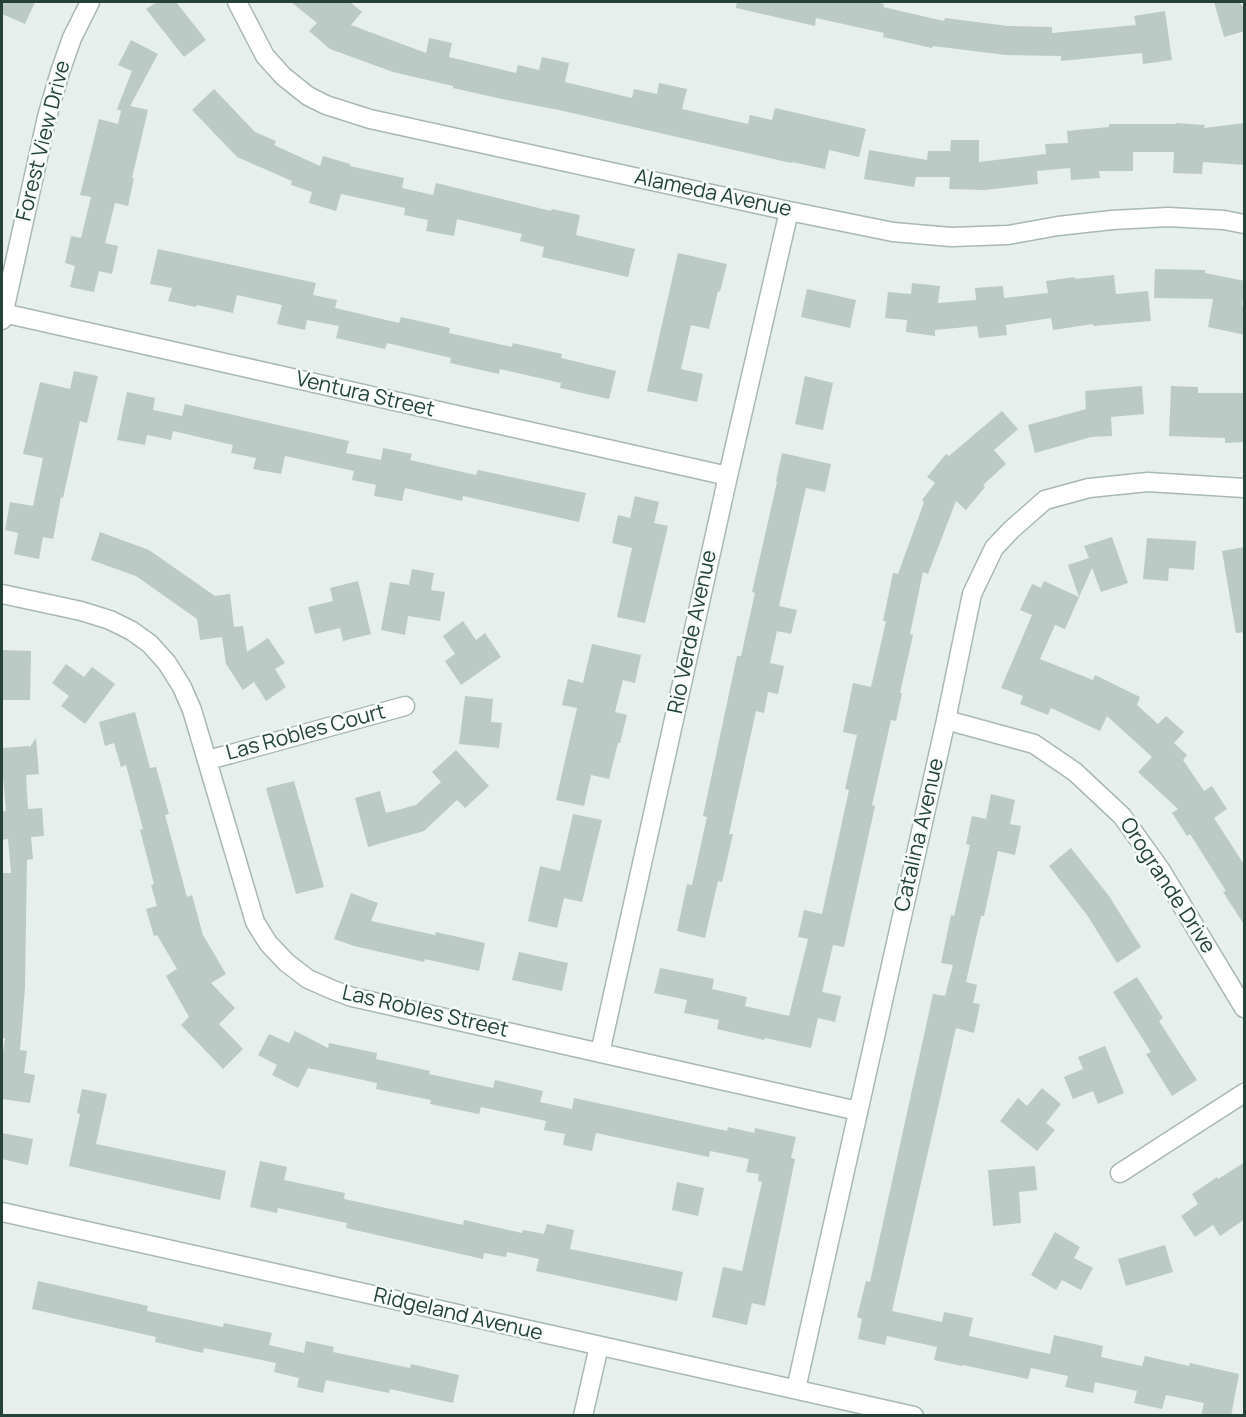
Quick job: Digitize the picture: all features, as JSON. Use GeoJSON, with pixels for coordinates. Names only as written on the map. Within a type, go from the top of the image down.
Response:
{"type":"FeatureCollection","features":[{"type":"Feature","properties":{"kind":"street","name":"Forest View Drive"},"geometry":{"type":"LineString","coordinates":[[2,316],[47,117],[72,38],[90,2]]}},
{"type":"Feature","properties":{"kind":"street","name":"Alameda Avenue"},"geometry":{"type":"LineString","coordinates":[[237,2],[265,56],[283,76],[308,96],[326,105],[370,119],[892,232],[951,237],[1008,235],[1058,226],[1168,217],[1224,220],[1245,224]]}},
{"type":"Feature","properties":{"kind":"street","name":"Rio Verde Avenue"},"geometry":{"type":"LineString","coordinates":[[600,1053],[789,211]]}},
{"type":"Feature","properties":{"kind":"street","name":"Ventura Street"},"geometry":{"type":"LineString","coordinates":[[2,316],[728,476]]}},
{"type":"Feature","properties":{"kind":"street","name":"Catalina Avenue"},"geometry":{"type":"LineString","coordinates":[[796,1389],[946,720],[972,594],[994,548],[1046,500],[1089,488],[1148,482],[1245,488]]}},
{"type":"Feature","properties":{"kind":"street","name":"Las Robles Street"},"geometry":{"type":"LineString","coordinates":[[2,594],[81,611],[110,620],[132,631],[150,644],[167,663],[182,687],[192,710],[255,922],[268,943],[287,963],[308,979],[352,997],[858,1111]]}},
{"type":"Feature","properties":{"kind":"street","name":"Las Robles Court"},"geometry":{"type":"LineString","coordinates":[[207,760],[405,706]]}},
{"type":"Feature","properties":{"kind":"street","name":"Orogrande Drive"},"geometry":{"type":"LineString","coordinates":[[946,720],[1034,744],[1075,772],[1122,816],[1160,869],[1245,1008]]}},
{"type":"Feature","properties":{"kind":"street"},"geometry":{"type":"LineString","coordinates":[[1120,1173],[1245,1093]]}},
{"type":"Feature","properties":{"kind":"street","name":"Ridgeland Avenue"},"geometry":{"type":"LineString","coordinates":[[2,1212],[914,1416]]}},
{"type":"Feature","properties":{"kind":"street"},"geometry":{"type":"LineString","coordinates":[[583,1416],[599,1347]]}},
{"type":"Feature","properties":{"kind":"building"},"geometry":{"type":"Polygon","coordinates":[[[2,2],[35,2],[25,24],[2,14],[2,2]]]}},
{"type":"Feature","properties":{"kind":"building"},"geometry":{"type":"Polygon","coordinates":[[[157,2],[176,2],[206,40],[184,57],[146,9],[157,2]]]}},
{"type":"Feature","properties":{"kind":"building"},"geometry":{"type":"Polygon","coordinates":[[[291,2],[350,2],[362,12],[351,25],[426,53],[429,38],[452,43],[449,57],[516,73],[518,65],[539,70],[542,57],[569,63],[565,82],[632,98],[634,89],[657,94],[659,83],[687,89],[682,109],[748,124],[750,115],[772,120],[775,108],[866,129],[859,157],[829,150],[825,169],[791,163],[453,88],[453,86],[393,72],[330,49],[309,31],[317,23],[291,2]]]}},
{"type":"Feature","properties":{"kind":"building"},"geometry":{"type":"Polygon","coordinates":[[[737,2],[874,2],[884,4],[883,7],[944,21],[945,18],[1008,26],[1052,27],[1052,33],[1136,25],[1134,16],[1165,11],[1172,60],[1143,64],[1142,53],[1061,61],[1061,56],[1006,55],[933,46],[932,48],[883,37],[884,33],[816,18],[815,26],[736,8],[737,2]]]}},
{"type":"Feature","properties":{"kind":"building"},"geometry":{"type":"Polygon","coordinates":[[[1214,2],[1240,2],[1242,6],[1245,5],[1245,31],[1224,37],[1214,2]]]}},
{"type":"Feature","properties":{"kind":"building"},"geometry":{"type":"Polygon","coordinates":[[[131,40],[158,54],[130,106],[148,110],[128,206],[115,203],[105,243],[118,246],[112,274],[99,271],[94,292],[70,287],[75,266],[65,263],[71,236],[81,238],[91,197],[80,195],[99,119],[118,124],[121,111],[117,109],[132,71],[118,65],[131,40]]]}},
{"type":"Feature","properties":{"kind":"building"},"geometry":{"type":"Polygon","coordinates":[[[214,89],[255,132],[276,141],[274,145],[320,166],[323,156],[350,164],[350,166],[404,178],[402,188],[433,195],[436,183],[551,211],[552,209],[580,215],[576,235],[635,249],[628,277],[542,257],[544,247],[520,241],[522,234],[457,219],[454,236],[426,231],[428,220],[404,215],[405,208],[341,194],[336,211],[309,203],[312,192],[291,185],[292,181],[237,157],[192,110],[214,89]]]}},
{"type":"Feature","properties":{"kind":"building"},"geometry":{"type":"Polygon","coordinates":[[[1245,123],[1245,165],[1203,162],[1202,174],[1173,173],[1174,152],[1133,152],[1133,171],[1099,171],[1100,178],[1071,180],[1070,168],[1037,171],[1038,184],[985,190],[949,189],[950,177],[916,177],[914,187],[864,179],[869,150],[927,160],[928,151],[950,151],[951,140],[979,140],[979,162],[1046,154],[1045,144],[1068,143],[1067,131],[1109,127],[1109,124],[1205,125],[1204,128],[1245,123]]]}},
{"type":"Feature","properties":{"kind":"building"},"geometry":{"type":"Polygon","coordinates":[[[158,249],[316,283],[313,295],[337,300],[335,308],[399,323],[401,317],[450,328],[449,333],[512,347],[513,343],[562,354],[561,358],[616,371],[609,399],[560,388],[561,383],[500,369],[499,374],[450,363],[451,358],[387,343],[385,349],[336,338],[339,326],[307,320],[305,330],[277,324],[282,305],[237,295],[233,313],[168,301],[172,288],[150,284],[158,249]]]}},
{"type":"Feature","properties":{"kind":"building"},"geometry":{"type":"Polygon","coordinates":[[[678,253],[727,264],[709,329],[691,325],[681,369],[703,374],[697,402],[647,391],[678,253]]]}},
{"type":"Feature","properties":{"kind":"building"},"geometry":{"type":"Polygon","coordinates":[[[1155,269],[1205,270],[1205,273],[1245,281],[1242,305],[1245,306],[1245,335],[1208,327],[1213,299],[1154,298],[1155,269]]]}},
{"type":"Feature","properties":{"kind":"building"},"geometry":{"type":"Polygon","coordinates":[[[1114,275],[1116,294],[1148,291],[1151,321],[1093,326],[1093,324],[1053,330],[1051,318],[1006,325],[1007,335],[979,338],[977,326],[935,330],[935,336],[906,332],[907,320],[885,318],[888,292],[911,294],[912,283],[940,286],[938,303],[976,300],[975,288],[1003,286],[1004,298],[1048,293],[1046,281],[1114,275]]]}},
{"type":"Feature","properties":{"kind":"building"},"geometry":{"type":"Polygon","coordinates":[[[807,289],[856,300],[850,328],[801,317],[807,289]]]}},
{"type":"Feature","properties":{"kind":"building"},"geometry":{"type":"Polygon","coordinates":[[[74,371],[98,376],[87,423],[80,421],[53,539],[43,537],[39,559],[14,554],[18,533],[5,530],[10,502],[33,506],[43,458],[23,454],[40,382],[70,389],[74,371]]]}},
{"type":"Feature","properties":{"kind":"building"},"geometry":{"type":"Polygon","coordinates":[[[805,376],[833,383],[823,430],[795,424],[805,376]]]}},
{"type":"Feature","properties":{"kind":"building"},"geometry":{"type":"Polygon","coordinates":[[[1142,386],[1144,414],[1111,417],[1112,436],[1091,437],[1035,453],[1028,425],[1086,409],[1085,391],[1142,386]]]}},
{"type":"Feature","properties":{"kind":"building"},"geometry":{"type":"Polygon","coordinates":[[[1171,386],[1198,387],[1198,393],[1245,393],[1245,442],[1225,443],[1225,438],[1169,436],[1171,386]]]}},
{"type":"Feature","properties":{"kind":"building"},"geometry":{"type":"Polygon","coordinates":[[[127,392],[155,398],[153,410],[182,416],[185,404],[349,441],[346,453],[381,460],[383,448],[412,454],[410,460],[476,475],[478,470],[586,493],[579,522],[463,496],[462,501],[405,488],[402,501],[374,496],[376,485],[352,480],[354,471],[285,456],[281,474],[253,469],[256,458],[231,453],[233,445],[173,431],[171,440],[147,435],[145,445],[117,440],[127,392]]]}},
{"type":"Feature","properties":{"kind":"building"},"geometry":{"type":"Polygon","coordinates":[[[1002,411],[1018,429],[994,450],[1006,464],[983,485],[985,487],[966,510],[956,501],[928,574],[923,572],[910,634],[913,635],[900,693],[902,693],[896,721],[891,720],[844,947],[833,945],[822,992],[841,996],[835,1022],[818,1018],[811,1048],[717,1029],[719,1020],[684,1013],[687,1000],[654,993],[660,968],[714,979],[712,989],[747,997],[745,1006],[789,1016],[808,939],[798,937],[804,910],[822,914],[849,790],[845,789],[857,735],[843,732],[853,683],[871,687],[886,621],[883,621],[893,573],[898,574],[924,502],[922,500],[935,483],[927,477],[946,454],[949,456],[1002,411]]]}},
{"type":"Feature","properties":{"kind":"building"},"geometry":{"type":"Polygon","coordinates":[[[782,453],[831,464],[825,492],[806,488],[779,606],[797,610],[791,634],[777,631],[770,663],[784,666],[778,694],[768,692],[764,713],[756,711],[729,834],[733,834],[722,882],[718,881],[705,938],[677,931],[687,884],[692,885],[707,817],[703,816],[737,656],[741,656],[755,593],[752,592],[782,453]]]}},
{"type":"Feature","properties":{"kind":"building"},"geometry":{"type":"Polygon","coordinates":[[[635,496],[659,502],[654,523],[668,526],[645,623],[617,617],[632,548],[612,543],[618,515],[630,518],[635,496]]]}},
{"type":"Feature","properties":{"kind":"building"},"geometry":{"type":"Polygon","coordinates":[[[100,532],[149,550],[215,596],[230,594],[234,627],[243,626],[247,652],[268,638],[285,663],[275,669],[286,687],[266,701],[254,682],[243,690],[226,664],[222,637],[200,640],[197,619],[136,576],[91,560],[100,532]]]}},
{"type":"Feature","properties":{"kind":"building"},"geometry":{"type":"Polygon","coordinates":[[[1112,537],[1128,583],[1101,592],[1092,568],[1065,629],[1055,625],[1040,659],[1093,680],[1095,675],[1140,697],[1137,705],[1158,724],[1166,716],[1184,732],[1174,743],[1187,755],[1183,760],[1204,791],[1212,786],[1227,809],[1214,818],[1245,866],[1245,926],[1190,834],[1187,836],[1172,813],[1178,809],[1138,772],[1152,757],[1107,716],[1100,731],[1051,708],[1048,715],[1020,704],[1023,696],[1001,688],[1032,615],[1020,610],[1032,584],[1041,588],[1044,581],[1079,597],[1068,565],[1089,558],[1084,546],[1112,537]]]}},
{"type":"Feature","properties":{"kind":"building"},"geometry":{"type":"Polygon","coordinates":[[[1147,538],[1196,541],[1194,570],[1169,568],[1168,581],[1143,579],[1147,538]]]}},
{"type":"Feature","properties":{"kind":"building"},"geometry":{"type":"Polygon","coordinates":[[[1245,547],[1245,632],[1236,633],[1222,551],[1245,547]]]}},
{"type":"Feature","properties":{"kind":"building"},"geometry":{"type":"Polygon","coordinates":[[[412,569],[434,573],[431,590],[445,592],[440,621],[408,616],[405,635],[381,630],[390,582],[409,585],[412,569]]]}},
{"type":"Feature","properties":{"kind":"building"},"geometry":{"type":"Polygon","coordinates":[[[358,581],[371,634],[343,641],[340,628],[315,634],[308,607],[333,601],[330,588],[358,581]]]}},
{"type":"Feature","properties":{"kind":"building"},"geometry":{"type":"Polygon","coordinates":[[[463,621],[476,640],[485,633],[501,657],[461,685],[445,661],[455,654],[443,636],[463,621]]]}},
{"type":"Feature","properties":{"kind":"building"},"geometry":{"type":"Polygon","coordinates":[[[592,644],[641,655],[635,683],[623,680],[615,712],[627,715],[609,779],[591,775],[584,806],[556,800],[577,708],[562,705],[568,679],[583,683],[592,644]]]}},
{"type":"Feature","properties":{"kind":"building"},"geometry":{"type":"Polygon","coordinates":[[[2,650],[31,651],[30,700],[2,700],[2,650]]]}},
{"type":"Feature","properties":{"kind":"building"},"geometry":{"type":"Polygon","coordinates":[[[66,664],[84,677],[92,667],[115,684],[85,724],[61,706],[69,696],[52,683],[66,664]]]}},
{"type":"Feature","properties":{"kind":"building"},"geometry":{"type":"Polygon","coordinates":[[[465,696],[493,699],[491,722],[502,723],[499,748],[459,744],[465,696]]]}},
{"type":"Feature","properties":{"kind":"building"},"geometry":{"type":"Polygon","coordinates":[[[135,712],[150,768],[156,767],[169,814],[165,815],[187,897],[192,895],[203,935],[226,974],[211,983],[235,1008],[219,1024],[243,1049],[223,1069],[181,1025],[189,1017],[166,976],[177,969],[157,935],[154,936],[146,909],[157,906],[151,885],[154,884],[140,830],[143,829],[126,765],[121,767],[114,743],[105,746],[99,722],[135,712]]]}},
{"type":"Feature","properties":{"kind":"building"},"geometry":{"type":"Polygon","coordinates":[[[36,738],[39,774],[26,775],[28,809],[42,808],[44,836],[31,837],[33,859],[27,860],[25,987],[20,1050],[27,1051],[24,1073],[35,1075],[30,1103],[2,1099],[2,1059],[5,1038],[2,1038],[2,873],[11,873],[8,839],[2,840],[2,811],[6,811],[2,777],[2,748],[29,746],[29,748],[36,738]]]}},
{"type":"Feature","properties":{"kind":"building"},"geometry":{"type":"Polygon","coordinates":[[[456,750],[489,786],[465,808],[457,800],[424,831],[368,847],[355,798],[380,791],[386,813],[416,805],[441,782],[432,772],[456,750]]]}},
{"type":"Feature","properties":{"kind":"building"},"geometry":{"type":"Polygon","coordinates":[[[294,781],[324,887],[296,894],[266,788],[294,781]]]}},
{"type":"Feature","properties":{"kind":"building"},"geometry":{"type":"Polygon","coordinates":[[[991,794],[1015,800],[1010,824],[1021,826],[1015,855],[998,851],[984,916],[981,916],[966,982],[977,985],[973,1003],[980,1004],[974,1033],[956,1028],[892,1311],[942,1322],[944,1312],[973,1318],[969,1336],[1050,1354],[1054,1335],[1103,1346],[1101,1357],[1142,1366],[1145,1356],[1239,1374],[1231,1416],[1201,1416],[1204,1403],[1166,1395],[1162,1409],[1134,1403],[1137,1391],[1095,1382],[1093,1393],[1065,1387],[1068,1376],[1031,1368],[1028,1379],[934,1360],[937,1347],[887,1336],[885,1345],[858,1339],[862,1319],[857,1317],[866,1281],[870,1282],[933,994],[945,996],[953,965],[941,963],[970,845],[966,844],[972,816],[986,819],[991,794]]]}},
{"type":"Feature","properties":{"kind":"building"},"geometry":{"type":"Polygon","coordinates":[[[573,814],[602,820],[582,902],[564,898],[557,928],[528,921],[540,866],[560,871],[573,814]]]}},
{"type":"Feature","properties":{"kind":"building"},"geometry":{"type":"Polygon","coordinates":[[[1071,848],[1109,896],[1141,947],[1117,963],[1087,915],[1049,866],[1071,848]]]}},
{"type":"Feature","properties":{"kind":"building"},"geometry":{"type":"Polygon","coordinates":[[[351,893],[378,903],[371,921],[485,943],[479,971],[425,959],[424,962],[354,946],[334,939],[351,893]]]}},
{"type":"Feature","properties":{"kind":"building"},"geometry":{"type":"Polygon","coordinates":[[[519,952],[568,963],[562,991],[512,980],[519,952]]]}},
{"type":"Feature","properties":{"kind":"building"},"geometry":{"type":"Polygon","coordinates":[[[1137,977],[1163,1018],[1159,1021],[1197,1080],[1172,1096],[1146,1054],[1151,1052],[1113,992],[1137,977]]]}},
{"type":"Feature","properties":{"kind":"building"},"geometry":{"type":"Polygon","coordinates":[[[295,1031],[328,1048],[329,1043],[377,1053],[376,1059],[430,1071],[429,1074],[493,1088],[495,1080],[543,1091],[540,1102],[572,1109],[574,1098],[727,1131],[728,1127],[754,1133],[755,1128],[796,1137],[791,1158],[795,1159],[765,1306],[752,1303],[747,1325],[712,1317],[723,1267],[742,1271],[762,1182],[758,1181],[759,1174],[746,1172],[749,1159],[710,1151],[709,1157],[596,1133],[592,1151],[563,1145],[565,1134],[544,1130],[546,1121],[481,1107],[479,1114],[430,1104],[431,1100],[376,1089],[377,1083],[308,1068],[298,1088],[272,1075],[277,1065],[258,1055],[269,1034],[289,1043],[295,1031]]]}},
{"type":"Feature","properties":{"kind":"building"},"geometry":{"type":"Polygon","coordinates":[[[1105,1046],[1124,1093],[1098,1104],[1093,1091],[1073,1099],[1064,1077],[1083,1069],[1078,1057],[1105,1046]]]}},
{"type":"Feature","properties":{"kind":"building"},"geometry":{"type":"Polygon","coordinates":[[[1042,1088],[1061,1104],[1046,1123],[1055,1130],[1037,1151],[1000,1121],[1018,1098],[1027,1106],[1042,1088]]]}},
{"type":"Feature","properties":{"kind":"building"},"geometry":{"type":"Polygon","coordinates":[[[82,1089],[107,1094],[96,1144],[226,1171],[220,1200],[69,1166],[80,1114],[77,1113],[82,1089]]]}},
{"type":"Feature","properties":{"kind":"building"},"geometry":{"type":"Polygon","coordinates":[[[2,1133],[33,1139],[28,1165],[2,1159],[2,1133]]]}},
{"type":"Feature","properties":{"kind":"building"},"geometry":{"type":"Polygon","coordinates":[[[260,1161],[287,1167],[284,1180],[345,1193],[344,1199],[463,1225],[464,1220],[522,1233],[523,1230],[544,1234],[547,1224],[574,1230],[570,1249],[683,1272],[677,1301],[536,1271],[539,1259],[507,1252],[506,1257],[484,1253],[483,1259],[346,1228],[347,1223],[278,1208],[277,1213],[250,1207],[260,1161]]]}},
{"type":"Feature","properties":{"kind":"building"},"geometry":{"type":"Polygon","coordinates":[[[1245,1162],[1245,1219],[1220,1236],[1213,1225],[1195,1237],[1181,1216],[1198,1204],[1192,1194],[1245,1162]]]}},
{"type":"Feature","properties":{"kind":"building"},"geometry":{"type":"Polygon","coordinates":[[[1035,1166],[1037,1190],[1019,1192],[1021,1223],[993,1226],[988,1170],[1035,1166]]]}},
{"type":"Feature","properties":{"kind":"building"},"geometry":{"type":"Polygon","coordinates":[[[677,1182],[704,1188],[698,1216],[672,1210],[677,1182]]]}},
{"type":"Feature","properties":{"kind":"building"},"geometry":{"type":"Polygon","coordinates":[[[1055,1232],[1080,1247],[1074,1258],[1093,1268],[1081,1290],[1062,1280],[1056,1290],[1031,1275],[1055,1232]]]}},
{"type":"Feature","properties":{"kind":"building"},"geometry":{"type":"Polygon","coordinates":[[[1165,1245],[1173,1272],[1126,1286],[1118,1259],[1165,1245]]]}},
{"type":"Feature","properties":{"kind":"building"},"geometry":{"type":"Polygon","coordinates":[[[38,1281],[148,1306],[147,1311],[223,1327],[224,1323],[272,1333],[269,1345],[304,1353],[306,1341],[334,1347],[333,1352],[410,1368],[411,1364],[459,1375],[453,1403],[390,1389],[389,1393],[326,1380],[323,1393],[297,1387],[299,1378],[274,1372],[276,1363],[204,1348],[203,1353],[155,1342],[156,1337],[32,1309],[38,1281]]]}}]}
